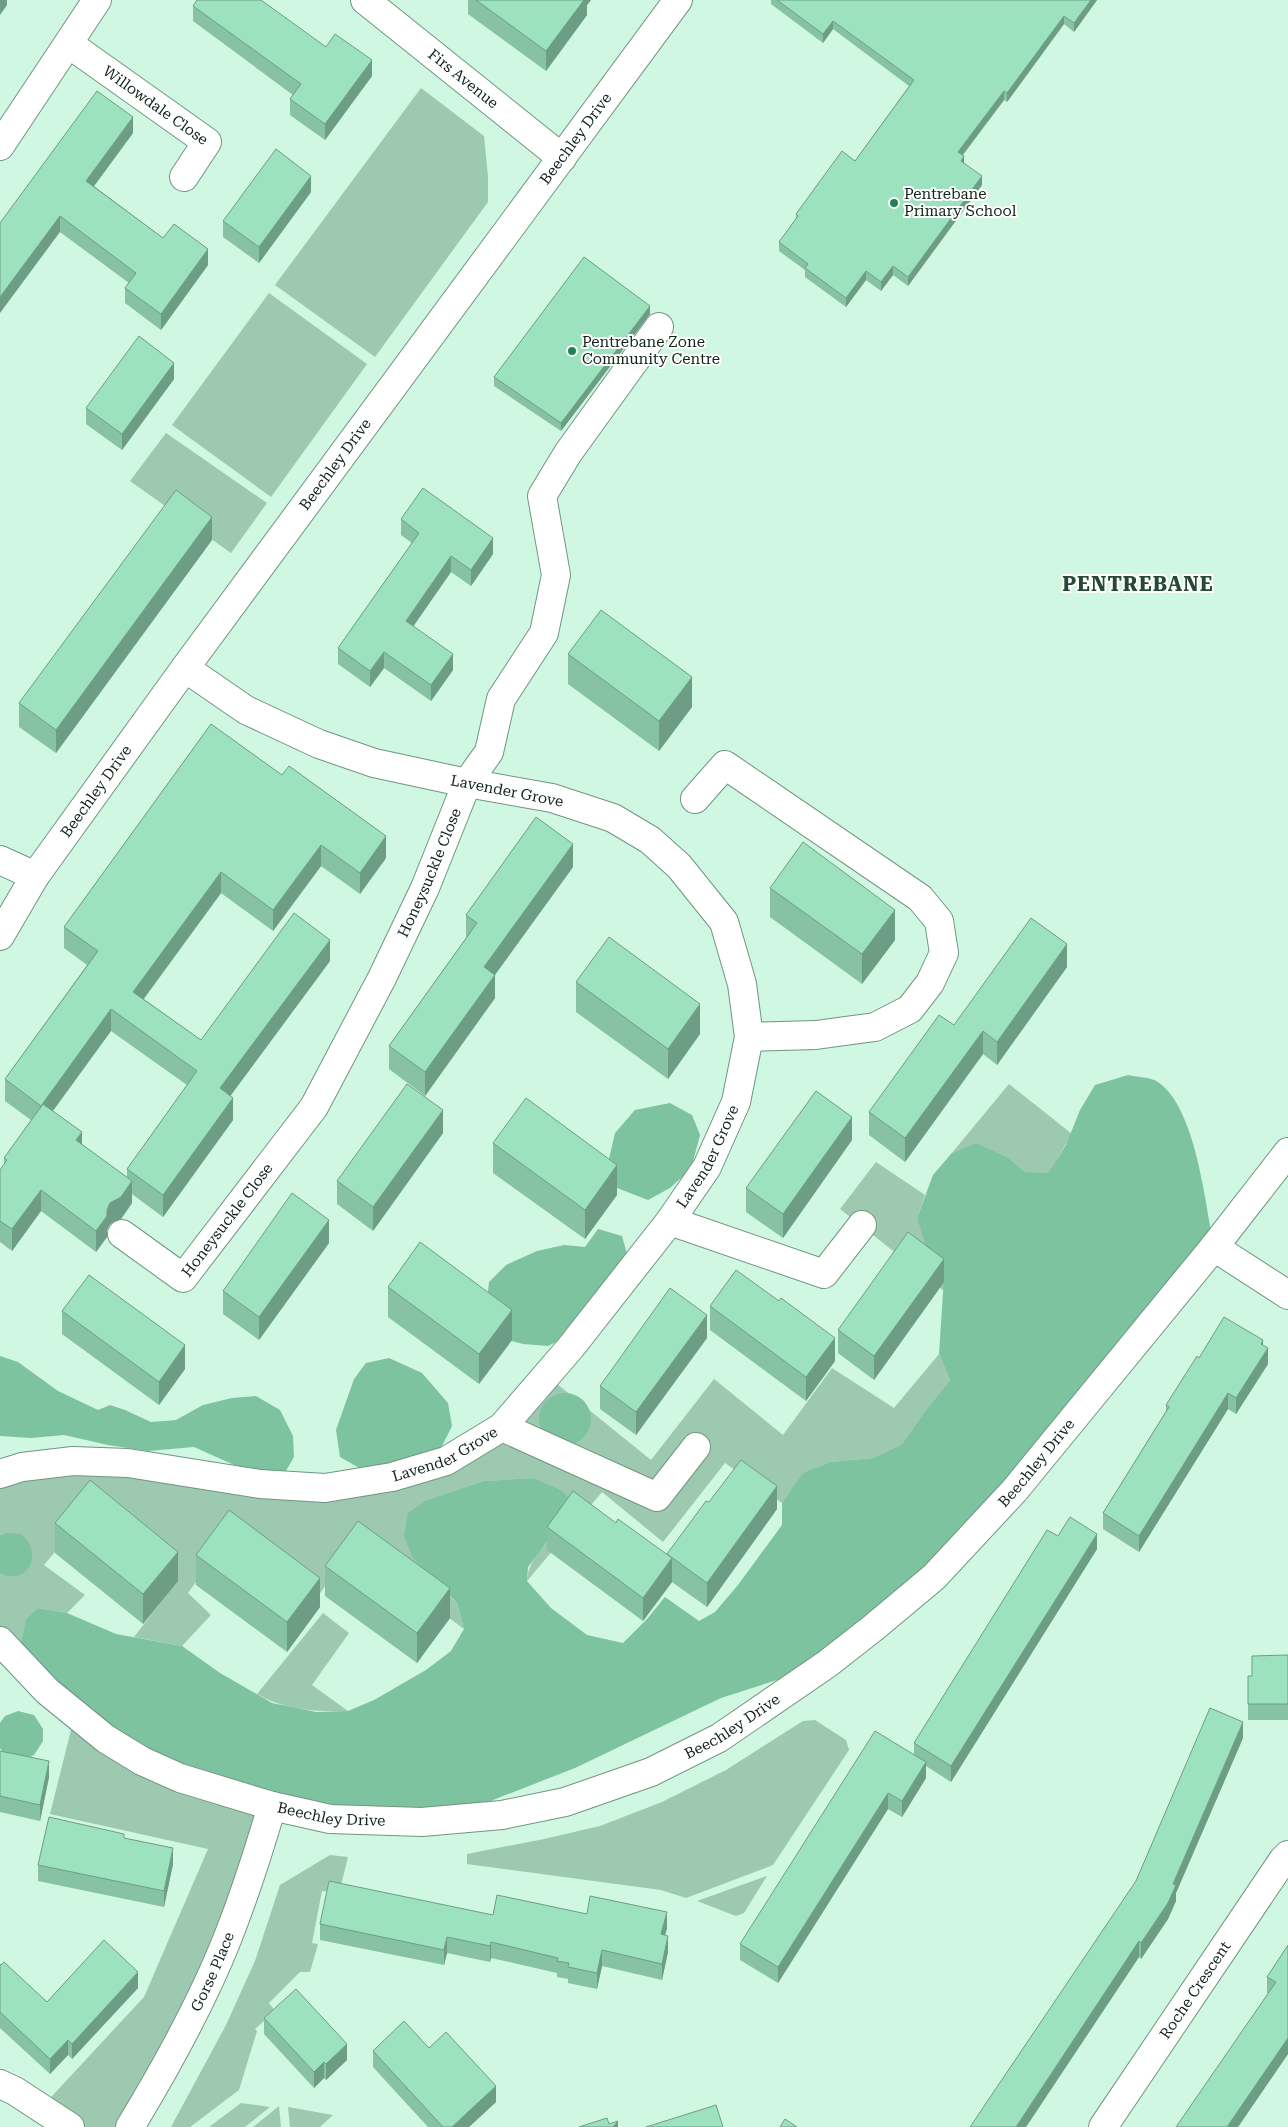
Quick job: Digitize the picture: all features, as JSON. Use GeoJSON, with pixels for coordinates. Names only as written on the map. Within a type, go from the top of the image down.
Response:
{"type":"FeatureCollection","features":[{"type":"Feature","properties":{"kind":"street"},"geometry":{"type":"LineString","coordinates":[[0,146],[97,0]]}},
{"type":"Feature","properties":{"kind":"street","name":"Firs Avenue"},"geometry":{"type":"LineString","coordinates":[[365,0],[562,158]]}},
{"type":"Feature","properties":{"kind":"street","name":"Beechley Drive"},"geometry":{"type":"LineString","coordinates":[[0,936],[34,876],[185,668],[678,0]]}},
{"type":"Feature","properties":{"kind":"street","name":"Willowdale Close"},"geometry":{"type":"LineString","coordinates":[[69,44],[208,142],[184,177]]}},
{"type":"Feature","properties":{"kind":"street","name":"Honeysuckle Close"},"geometry":{"type":"LineString","coordinates":[[122,1234],[183,1278],[314,1107],[382,978],[425,888],[467,783],[489,752],[501,699],[544,633],[556,575],[542,496],[568,453],[659,326]]}},
{"type":"Feature","properties":{"kind":"street","name":"Lavender Grove"},"geometry":{"type":"LineString","coordinates":[[0,1474],[22,1467],[73,1461],[128,1464],[260,1484],[325,1488],[392,1477],[446,1461],[502,1427],[571,1347],[670,1221],[707,1167],[736,1102],[749,1038],[742,984],[724,922],[679,866],[658,846],[613,818],[552,798],[467,783],[374,763],[319,744],[246,710],[185,668]]}},
{"type":"Feature","properties":{"kind":"street"},"geometry":{"type":"LineString","coordinates":[[695,800],[725,765],[920,898],[939,921],[944,953],[930,983],[910,1009],[875,1027],[816,1036],[749,1038]]}},
{"type":"Feature","properties":{"kind":"street"},"geometry":{"type":"LineString","coordinates":[[0,860],[34,876]]}},
{"type":"Feature","properties":{"kind":"street","name":"Beechley Drive"},"geometry":{"type":"LineString","coordinates":[[0,1641],[47,1692],[106,1739],[134,1757],[180,1778],[272,1806],[330,1819],[422,1822],[502,1815],[565,1802],[650,1772],[719,1738],[827,1664],[934,1577],[1014,1491],[1214,1247],[1288,1152]]}},
{"type":"Feature","properties":{"kind":"street"},"geometry":{"type":"LineString","coordinates":[[670,1221],[824,1274],[862,1225]]}},
{"type":"Feature","properties":{"kind":"street"},"geometry":{"type":"LineString","coordinates":[[1214,1247],[1288,1294]]}},
{"type":"Feature","properties":{"kind":"street"},"geometry":{"type":"LineString","coordinates":[[502,1427],[657,1497],[696,1447]]}},
{"type":"Feature","properties":{"kind":"street","name":"Gorse Place"},"geometry":{"type":"LineString","coordinates":[[130,2127],[162,2074],[228,1937],[258,1853],[272,1806]]}},
{"type":"Feature","properties":{"kind":"street","name":"Roche Crescent"},"geometry":{"type":"LineString","coordinates":[[1103,2127],[1277,1868],[1288,1855]]}},
{"type":"Feature","properties":{"kind":"street"},"geometry":{"type":"LineString","coordinates":[[0,2084],[15,2091],[70,2127]]}},
{"type":"Feature","properties":{"kind":"green space"},"geometry":{"type":"Polygon","coordinates":[[[421,88],[484,136],[488,176],[488,202],[375,357],[275,285],[421,88]]]}},
{"type":"Feature","properties":{"kind":"green space"},"geometry":{"type":"Polygon","coordinates":[[[269,293],[367,364],[271,497],[172,425],[269,293]]]}},
{"type":"Feature","properties":{"kind":"green space"},"geometry":{"type":"Polygon","coordinates":[[[166,433],[267,503],[231,553],[130,481],[166,433]]]}},
{"type":"Feature","properties":{"kind":"green space"},"geometry":{"type":"Polygon","coordinates":[[[1128,1075],[1158,1082],[1171,1095],[1182,1113],[1197,1158],[1214,1247],[1014,1491],[827,1664],[721,1698],[575,1768],[493,1800],[466,1819],[330,1819],[106,1739],[21,1645],[26,1620],[38,1608],[67,1613],[116,1634],[182,1646],[220,1673],[272,1703],[316,1712],[348,1711],[374,1700],[426,1670],[451,1651],[464,1629],[457,1603],[413,1558],[404,1536],[408,1513],[427,1500],[483,1481],[534,1478],[562,1491],[574,1503],[569,1522],[545,1544],[528,1567],[527,1581],[551,1608],[587,1635],[623,1643],[647,1619],[665,1597],[699,1621],[715,1612],[738,1585],[782,1525],[782,1503],[803,1473],[830,1462],[873,1458],[902,1444],[950,1380],[939,1354],[944,1278],[928,1252],[917,1218],[933,1175],[951,1154],[976,1143],[1009,1158],[1025,1172],[1048,1173],[1066,1145],[1080,1110],[1095,1085],[1128,1075]]]}},
{"type":"Feature","properties":{"kind":"green space"},"geometry":{"type":"Polygon","coordinates":[[[1009,1084],[1072,1134],[1048,1174],[1025,1172],[1009,1158],[951,1154],[1009,1084]]]}},
{"type":"Feature","properties":{"kind":"green space"},"geometry":{"type":"Polygon","coordinates":[[[670,1103],[692,1115],[700,1135],[691,1169],[670,1188],[648,1200],[612,1186],[609,1159],[615,1133],[635,1110],[670,1103]]]}},
{"type":"Feature","properties":{"kind":"green space"},"geometry":{"type":"Polygon","coordinates":[[[876,1162],[925,1195],[917,1218],[944,1278],[944,1291],[840,1209],[876,1162]]]}},
{"type":"Feature","properties":{"kind":"green space"},"geometry":{"type":"Polygon","coordinates":[[[598,1229],[622,1236],[627,1254],[572,1334],[548,1346],[523,1344],[501,1338],[485,1318],[489,1282],[506,1265],[537,1251],[564,1245],[585,1247],[598,1229]]]}},
{"type":"Feature","properties":{"kind":"green space"},"geometry":{"type":"Polygon","coordinates":[[[939,1354],[950,1380],[902,1444],[873,1458],[830,1462],[804,1473],[782,1503],[725,1463],[663,1542],[602,1492],[527,1581],[536,1555],[569,1521],[534,1478],[483,1481],[427,1500],[439,1586],[457,1603],[464,1629],[353,1547],[306,1613],[225,1543],[188,1593],[211,1615],[182,1646],[134,1637],[172,1588],[83,1518],[44,1565],[85,1595],[67,1613],[38,1608],[21,1645],[0,1641],[0,1474],[22,1467],[260,1484],[446,1461],[546,1375],[651,1460],[714,1379],[783,1435],[832,1368],[894,1408],[939,1354]]]}},
{"type":"Feature","properties":{"kind":"green space"},"geometry":{"type":"Polygon","coordinates":[[[0,1356],[18,1362],[58,1391],[98,1410],[110,1405],[151,1422],[176,1420],[203,1405],[232,1398],[256,1396],[280,1410],[293,1436],[294,1457],[283,1476],[259,1476],[194,1447],[148,1451],[108,1445],[64,1435],[31,1438],[0,1436],[0,1356]]]}},
{"type":"Feature","properties":{"kind":"green space"},"geometry":{"type":"Polygon","coordinates":[[[389,1358],[422,1373],[448,1403],[452,1426],[441,1448],[400,1467],[363,1470],[340,1457],[336,1430],[354,1379],[366,1363],[389,1358]]]}},
{"type":"Feature","properties":{"kind":"green space"},"geometry":{"type":"Polygon","coordinates":[[[560,1393],[570,1393],[584,1400],[591,1414],[591,1424],[584,1438],[570,1445],[560,1445],[550,1441],[543,1434],[539,1424],[539,1414],[543,1404],[550,1397],[560,1393]]]}},
{"type":"Feature","properties":{"kind":"green space"},"geometry":{"type":"Polygon","coordinates":[[[6,1533],[21,1534],[32,1550],[30,1566],[25,1572],[18,1575],[10,1576],[0,1573],[0,1536],[6,1533]]]}},
{"type":"Feature","properties":{"kind":"green space"},"geometry":{"type":"Polygon","coordinates":[[[323,1613],[349,1633],[312,1685],[348,1711],[324,1711],[289,1707],[257,1694],[323,1613]]]}},
{"type":"Feature","properties":{"kind":"green space"},"geometry":{"type":"Polygon","coordinates":[[[18,1711],[34,1715],[43,1729],[43,1741],[34,1755],[26,1759],[3,1752],[0,1748],[0,1723],[5,1716],[18,1711]]]}},
{"type":"Feature","properties":{"kind":"green space"},"geometry":{"type":"Polygon","coordinates":[[[75,1714],[272,1806],[130,2127],[70,2127],[41,2108],[144,1997],[208,1849],[50,1814],[75,1714]]]}},
{"type":"Feature","properties":{"kind":"green space"},"geometry":{"type":"Polygon","coordinates":[[[815,1720],[846,1740],[849,1750],[773,1865],[686,1898],[661,1890],[467,1864],[467,1854],[600,1826],[662,1802],[726,1770],[803,1721],[815,1720]]]}},
{"type":"Feature","properties":{"kind":"green space"},"geometry":{"type":"Polygon","coordinates":[[[330,1855],[348,1857],[339,1893],[322,1891],[312,1943],[318,1944],[310,1972],[300,1972],[269,2003],[275,2011],[255,2029],[257,2031],[239,2090],[190,2127],[171,2127],[226,2025],[255,1961],[280,1885],[330,1855]]]}},
{"type":"Feature","properties":{"kind":"green space"},"geometry":{"type":"Polygon","coordinates":[[[767,1876],[744,1913],[736,1916],[697,1901],[767,1876]]]}},
{"type":"Feature","properties":{"kind":"green space"},"geometry":{"type":"Polygon","coordinates":[[[241,2103],[270,2107],[245,2127],[209,2127],[241,2103]]]}},
{"type":"Feature","properties":{"kind":"green space"},"geometry":{"type":"Polygon","coordinates":[[[279,2106],[281,2127],[253,2127],[279,2106]]]}},
{"type":"Feature","properties":{"kind":"green space"},"geometry":{"type":"Polygon","coordinates":[[[288,2107],[333,2115],[320,2127],[290,2127],[288,2107]]]}},
{"type":"Feature","properties":{"kind":"building"},"geometry":{"type":"Polygon","coordinates":[[[197,0],[261,0],[326,47],[335,34],[372,60],[325,124],[290,99],[301,84],[193,6],[197,0]]]}},
{"type":"Feature","properties":{"kind":"building"},"geometry":{"type":"Polygon","coordinates":[[[476,0],[584,0],[546,51],[476,0]]]}},
{"type":"Feature","properties":{"kind":"building"},"geometry":{"type":"Polygon","coordinates":[[[777,0],[1091,0],[1074,23],[1064,16],[1007,93],[1004,91],[958,152],[964,156],[961,161],[982,176],[908,277],[893,266],[881,282],[866,271],[846,298],[805,268],[808,264],[779,242],[798,216],[796,214],[842,151],[855,161],[914,80],[833,21],[823,34],[777,0]]]}},
{"type":"Feature","properties":{"kind":"building"},"geometry":{"type":"Polygon","coordinates":[[[97,91],[133,117],[86,181],[163,238],[174,224],[208,249],[161,314],[125,288],[136,273],[60,216],[0,297],[0,223],[97,91]]]}},
{"type":"Feature","properties":{"kind":"building"},"geometry":{"type":"Polygon","coordinates":[[[276,149],[311,176],[259,247],[223,221],[276,149]]]}},
{"type":"Feature","properties":{"kind":"building","name":"Pentrebane Zone Community Centre"},"geometry":{"type":"Polygon","coordinates":[[[584,257],[650,306],[561,423],[494,377],[584,257]]]}},
{"type":"Feature","properties":{"kind":"building"},"geometry":{"type":"Polygon","coordinates":[[[139,336],[174,363],[122,434],[86,408],[139,336]]]}},
{"type":"Feature","properties":{"kind":"building"},"geometry":{"type":"Polygon","coordinates":[[[423,488],[493,538],[471,570],[451,556],[406,621],[453,654],[431,685],[384,652],[370,671],[338,648],[419,533],[401,519],[423,488]]]}},
{"type":"Feature","properties":{"kind":"building"},"geometry":{"type":"Polygon","coordinates":[[[176,490],[212,517],[56,730],[19,703],[176,490]]]}},
{"type":"Feature","properties":{"kind":"building"},"geometry":{"type":"Polygon","coordinates":[[[601,610],[692,677],[659,721],[568,654],[601,610]]]}},
{"type":"Feature","properties":{"kind":"building"},"geometry":{"type":"Polygon","coordinates":[[[211,724],[282,775],[289,766],[386,836],[360,873],[321,845],[273,910],[221,872],[133,992],[201,1040],[294,913],[330,940],[220,1088],[233,1098],[163,1195],[127,1169],[197,1071],[111,1009],[41,1106],[5,1079],[98,951],[64,927],[211,724]]]}},
{"type":"Feature","properties":{"kind":"building"},"geometry":{"type":"Polygon","coordinates":[[[536,817],[573,844],[484,967],[495,975],[425,1072],[389,1046],[477,923],[466,915],[536,817]]]}},
{"type":"Feature","properties":{"kind":"building"},"geometry":{"type":"Polygon","coordinates":[[[803,842],[895,910],[862,954],[770,888],[803,842]]]}},
{"type":"Feature","properties":{"kind":"building"},"geometry":{"type":"Polygon","coordinates":[[[1031,918],[1067,944],[997,1042],[983,1031],[905,1138],[869,1112],[939,1015],[954,1025],[1031,918]]]}},
{"type":"Feature","properties":{"kind":"building"},"geometry":{"type":"Polygon","coordinates":[[[609,937],[700,1004],[668,1049],[576,982],[609,937]]]}},
{"type":"Feature","properties":{"kind":"building"},"geometry":{"type":"Polygon","coordinates":[[[407,1084],[443,1110],[373,1207],[337,1181],[407,1084]]]}},
{"type":"Feature","properties":{"kind":"building"},"geometry":{"type":"Polygon","coordinates":[[[816,1091],[852,1117],[783,1214],[746,1188],[816,1091]]]}},
{"type":"Feature","properties":{"kind":"building"},"geometry":{"type":"Polygon","coordinates":[[[526,1098],[617,1165],[585,1210],[493,1143],[526,1098]]]}},
{"type":"Feature","properties":{"kind":"building"},"geometry":{"type":"Polygon","coordinates":[[[43,1104],[82,1132],[76,1140],[132,1181],[121,1197],[110,1203],[107,1216],[96,1231],[41,1190],[12,1229],[0,1221],[0,1170],[7,1160],[4,1158],[43,1104]]]}},
{"type":"Feature","properties":{"kind":"building"},"geometry":{"type":"Polygon","coordinates":[[[292,1193],[329,1220],[259,1317],[223,1291],[292,1193]]]}},
{"type":"Feature","properties":{"kind":"building"},"geometry":{"type":"Polygon","coordinates":[[[908,1232],[944,1259],[874,1356],[838,1330],[908,1232]]]}},
{"type":"Feature","properties":{"kind":"building"},"geometry":{"type":"Polygon","coordinates":[[[420,1242],[512,1310],[479,1354],[388,1287],[420,1242]]]}},
{"type":"Feature","properties":{"kind":"building"},"geometry":{"type":"Polygon","coordinates":[[[736,1270],[779,1301],[781,1298],[835,1338],[806,1377],[710,1306],[736,1270]]]}},
{"type":"Feature","properties":{"kind":"building"},"geometry":{"type":"Polygon","coordinates":[[[89,1275],[185,1345],[159,1382],[62,1311],[89,1275]]]}},
{"type":"Feature","properties":{"kind":"building"},"geometry":{"type":"Polygon","coordinates":[[[670,1288],[707,1315],[636,1412],[600,1386],[670,1288]]]}},
{"type":"Feature","properties":{"kind":"building"},"geometry":{"type":"Polygon","coordinates":[[[1224,1317],[1263,1340],[1261,1344],[1268,1348],[1236,1398],[1228,1393],[1139,1536],[1103,1513],[1169,1407],[1166,1405],[1197,1356],[1199,1358],[1224,1317]]]}},
{"type":"Feature","properties":{"kind":"building"},"geometry":{"type":"Polygon","coordinates":[[[741,1460],[777,1486],[707,1583],[667,1554],[706,1501],[709,1502],[741,1460]]]}},
{"type":"Feature","properties":{"kind":"building"},"geometry":{"type":"Polygon","coordinates":[[[90,1480],[178,1552],[143,1594],[55,1523],[90,1480]]]}},
{"type":"Feature","properties":{"kind":"building"},"geometry":{"type":"Polygon","coordinates":[[[573,1491],[616,1523],[618,1519],[672,1558],[643,1598],[547,1527],[573,1491]]]}},
{"type":"Feature","properties":{"kind":"building"},"geometry":{"type":"Polygon","coordinates":[[[229,1510],[320,1578],[287,1622],[196,1555],[229,1510]]]}},
{"type":"Feature","properties":{"kind":"building"},"geometry":{"type":"Polygon","coordinates":[[[1070,1517],[1097,1534],[951,1766],[914,1743],[1047,1530],[1058,1536],[1070,1517]]]}},
{"type":"Feature","properties":{"kind":"building"},"geometry":{"type":"Polygon","coordinates":[[[358,1521],[450,1588],[417,1633],[325,1566],[358,1521]]]}},
{"type":"Feature","properties":{"kind":"building"},"geometry":{"type":"Polygon","coordinates":[[[1288,1655],[1288,1704],[1248,1704],[1248,1676],[1252,1676],[1252,1656],[1288,1655]]]}},
{"type":"Feature","properties":{"kind":"building"},"geometry":{"type":"Polygon","coordinates":[[[1210,1708],[1243,1722],[1173,1884],[1176,1885],[1168,1903],[1141,1943],[1139,1941],[1016,2127],[970,2127],[1136,1881],[1210,1708]]]}},
{"type":"Feature","properties":{"kind":"building"},"geometry":{"type":"Polygon","coordinates":[[[875,1731],[926,1762],[902,1801],[888,1793],[778,1967],[740,1944],[875,1731]]]}},
{"type":"Feature","properties":{"kind":"building"},"geometry":{"type":"Polygon","coordinates":[[[0,1751],[49,1761],[40,1805],[0,1796],[0,1751]]]}},
{"type":"Feature","properties":{"kind":"building"},"geometry":{"type":"Polygon","coordinates":[[[49,1817],[124,1834],[124,1838],[173,1848],[164,1891],[38,1865],[49,1817]]]}},
{"type":"Feature","properties":{"kind":"building"},"geometry":{"type":"Polygon","coordinates":[[[329,1881],[493,1915],[497,1895],[587,1914],[590,1896],[667,1912],[661,1934],[668,1936],[662,1964],[602,1950],[597,1973],[568,1967],[569,1963],[557,1961],[558,1958],[491,1942],[490,1946],[447,1937],[444,1950],[320,1924],[329,1881]]]}},
{"type":"Feature","properties":{"kind":"building"},"geometry":{"type":"Polygon","coordinates":[[[104,1940],[138,1972],[72,2044],[68,2040],[50,2059],[0,2012],[0,1964],[4,1962],[47,2002],[104,1940]]]}},
{"type":"Feature","properties":{"kind":"building"},"geometry":{"type":"Polygon","coordinates":[[[1288,1945],[1288,2038],[1227,2127],[1176,2127],[1276,1982],[1267,1977],[1288,1945]]]}},
{"type":"Feature","properties":{"kind":"building"},"geometry":{"type":"Polygon","coordinates":[[[296,1989],[347,2044],[326,2064],[324,2062],[314,2072],[264,2018],[296,1989]]]}},
{"type":"Feature","properties":{"kind":"building"},"geometry":{"type":"Polygon","coordinates":[[[404,2021],[429,2048],[446,2032],[496,2086],[452,2127],[443,2127],[373,2051],[404,2021]]]}},
{"type":"Feature","properties":{"kind":"building"},"geometry":{"type":"Polygon","coordinates":[[[716,2105],[723,2127],[646,2127],[716,2105]]]}},
{"type":"Feature","properties":{"kind":"building"},"geometry":{"type":"Polygon","coordinates":[[[607,2118],[609,2124],[618,2121],[613,2127],[579,2127],[607,2118]]]}},
{"type":"Feature","properties":{"kind":"building"},"geometry":{"type":"Polygon","coordinates":[[[785,2119],[797,2127],[780,2127],[785,2119]]]}},
{"type":"Feature","properties":{"kind":"place","name":"Pentrebane Primary School"},"geometry":{"type":"Point","coordinates":[894,203]}},
{"type":"Feature","properties":{"kind":"place","name":"Pentrebane Zone Community Centre"},"geometry":{"type":"Point","coordinates":[572,351]}},
{"type":"Feature","properties":{"kind":"district","name":"PENTREBANE"},"geometry":{"type":"Point","coordinates":[1138,584]}}]}
